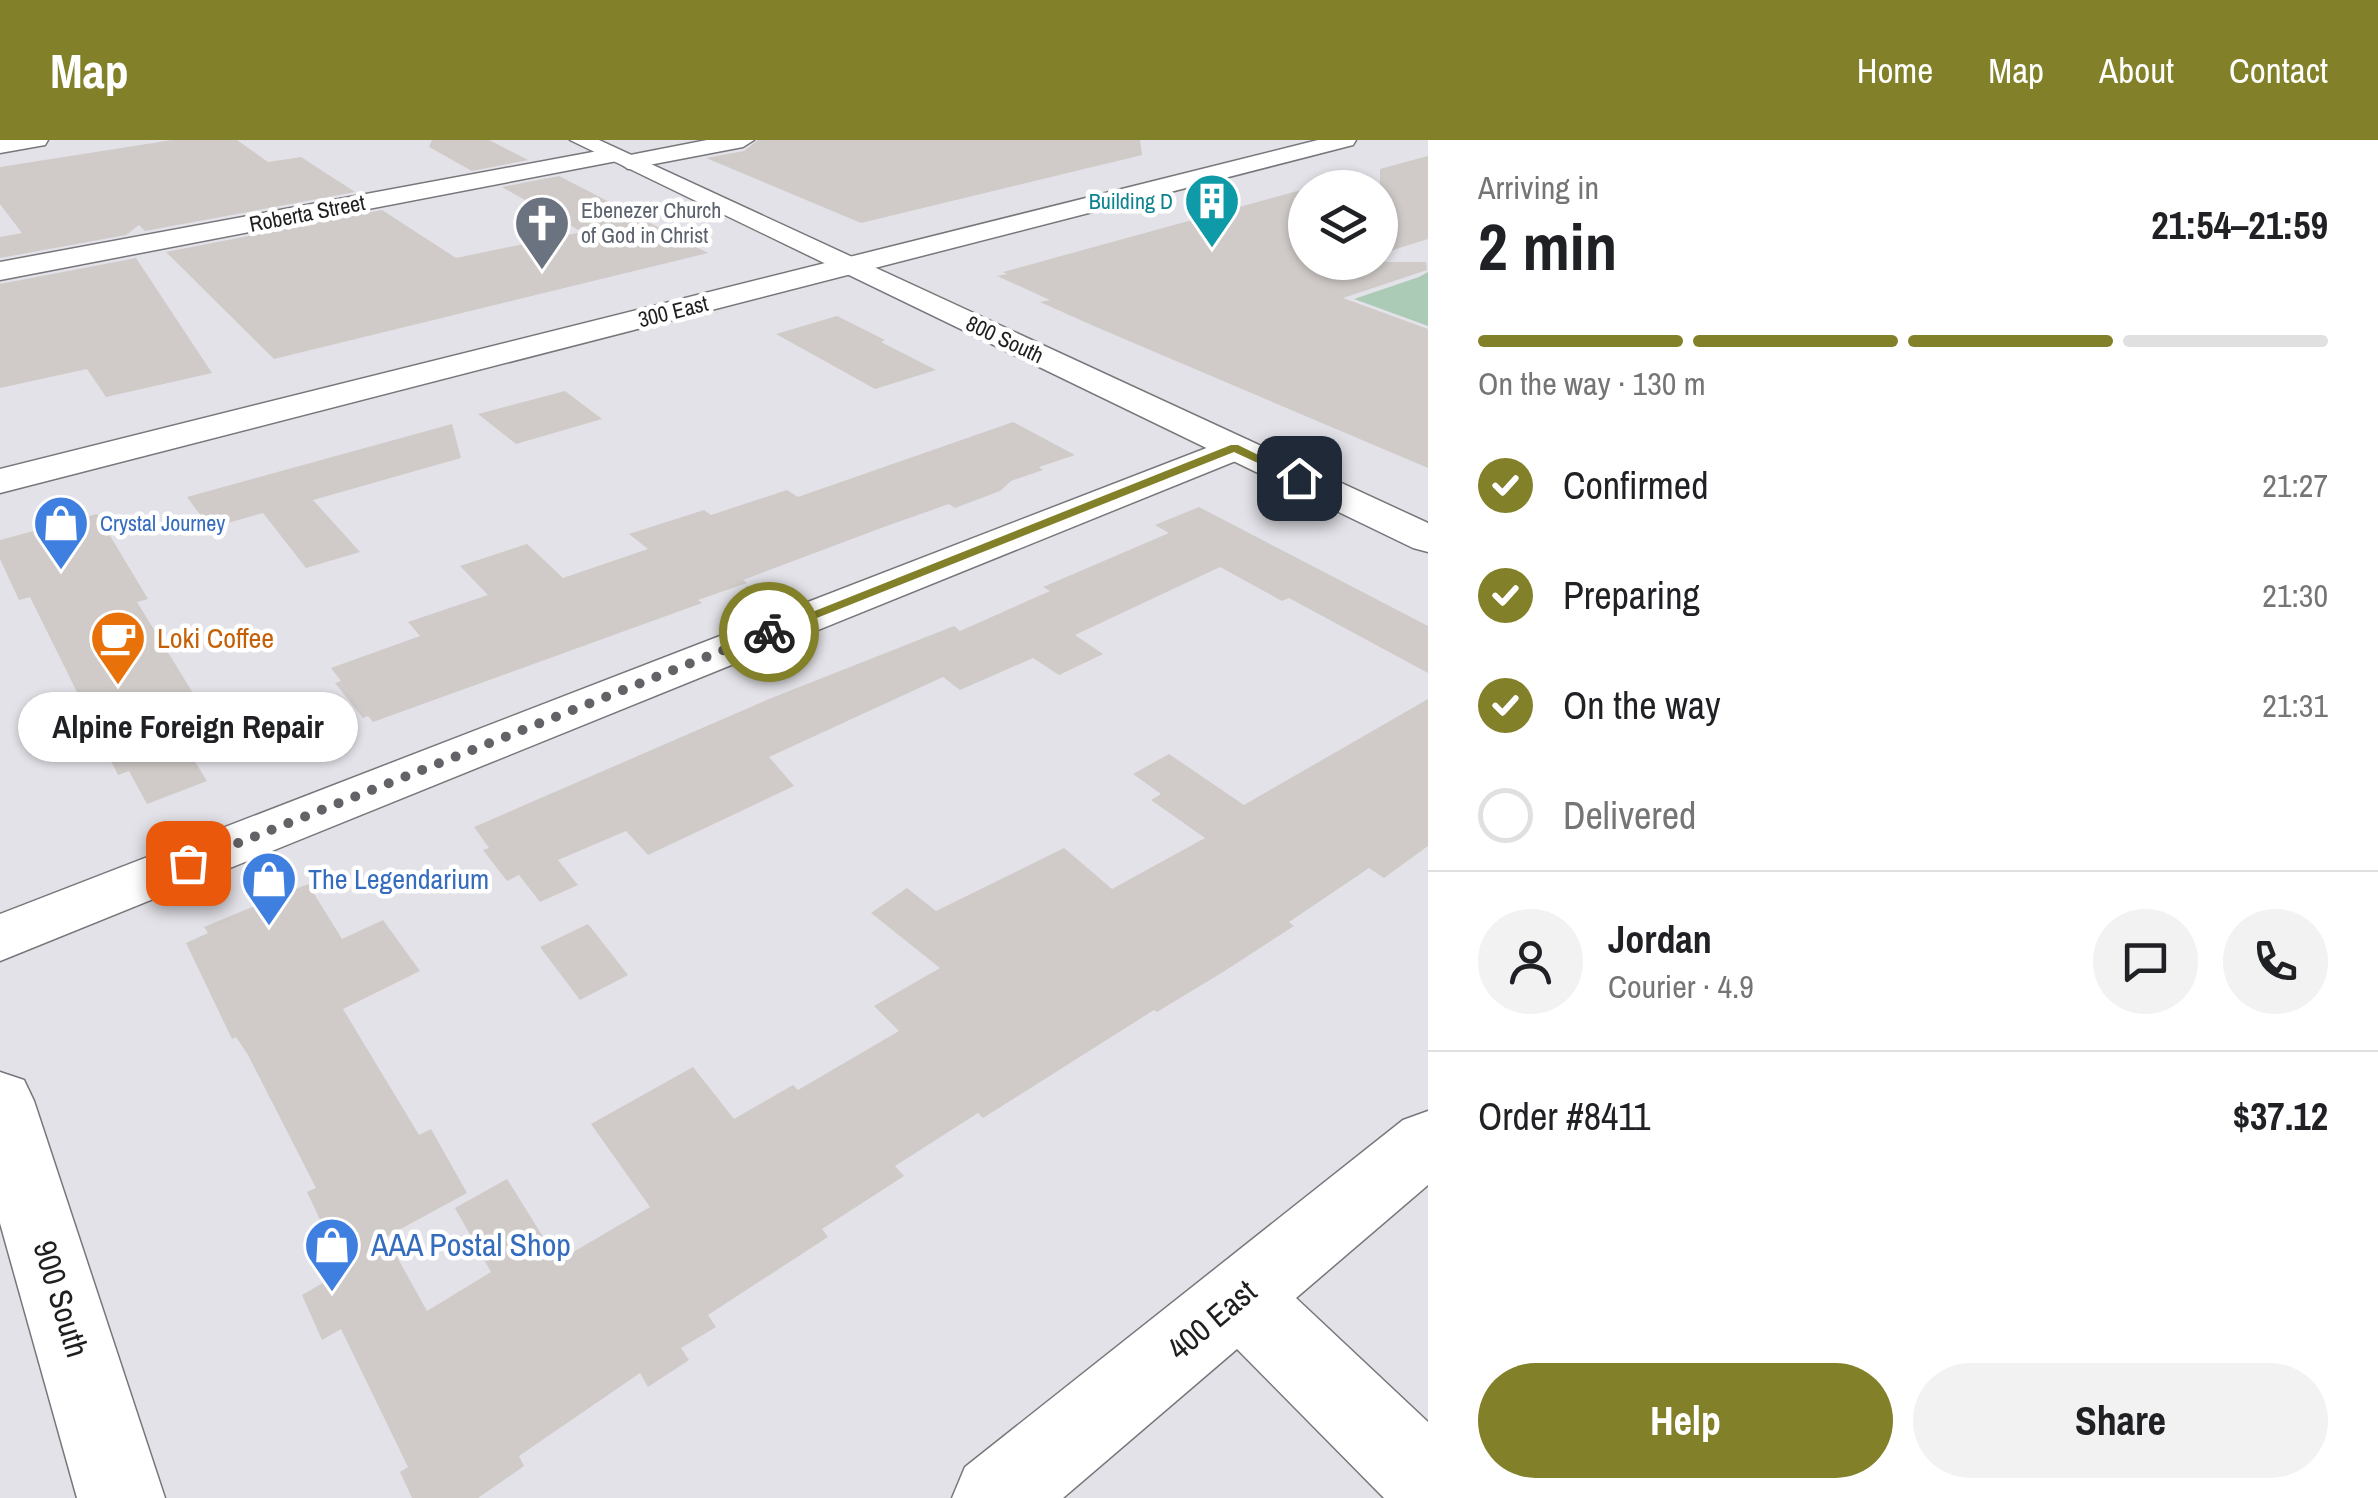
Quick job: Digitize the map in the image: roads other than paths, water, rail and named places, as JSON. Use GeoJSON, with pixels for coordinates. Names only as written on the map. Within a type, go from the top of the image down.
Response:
{"type":"FeatureCollection","features":[{"type":"Feature","properties":{"kind":"street"},"geometry":{"type":"LineString","coordinates":[[0,146],[37,140]]}},
{"type":"Feature","properties":{"kind":"street","name":"800 South"},"geometry":{"type":"LineString","coordinates":[[581,140],[1428,539]]}},
{"type":"Feature","properties":{"kind":"street","name":"Roberta Street"},"geometry":{"type":"LineString","coordinates":[[0,271],[743,140]]}},
{"type":"Feature","properties":{"kind":"street","name":"300 East"},"geometry":{"type":"LineString","coordinates":[[0,480],[1345,140]]}},
{"type":"Feature","properties":{"kind":"street"},"geometry":{"type":"LineString","coordinates":[[0,938],[1234,448]]}},
{"type":"Feature","properties":{"kind":"street","name":"900 South"},"geometry":{"type":"LineString","coordinates":[[0,1101],[122,1498]]}},
{"type":"Feature","properties":{"kind":"street","name":"400 East"},"geometry":{"type":"LineString","coordinates":[[996,1498],[1240,1296],[1420,1160]]}},
{"type":"Feature","properties":{"kind":"street"},"geometry":{"type":"LineString","coordinates":[[1240,1296],[1428,1480]]}},
{"type":"Feature","properties":{"kind":"place","name":"Building D"},"geometry":{"type":"Point","coordinates":[1212,250]}},
{"type":"Feature","properties":{"kind":"place","name":"Ebenezer Church of God in Christ"},"geometry":{"type":"Point","coordinates":[542,272]}},
{"type":"Feature","properties":{"kind":"place","name":"Crystal Journey"},"geometry":{"type":"Point","coordinates":[61,572]}},
{"type":"Feature","properties":{"kind":"place","name":"Loki Coffee"},"geometry":{"type":"Point","coordinates":[118,687]}},
{"type":"Feature","properties":{"kind":"place","name":"Alpine Foreign Repair"},"geometry":{"type":"Point","coordinates":[188,863]}},
{"type":"Feature","properties":{"kind":"place","name":"The Legendarium"},"geometry":{"type":"Point","coordinates":[269,928]}},
{"type":"Feature","properties":{"kind":"place","name":"AAA Postal Shop"},"geometry":{"type":"Point","coordinates":[332,1294]}}]}
